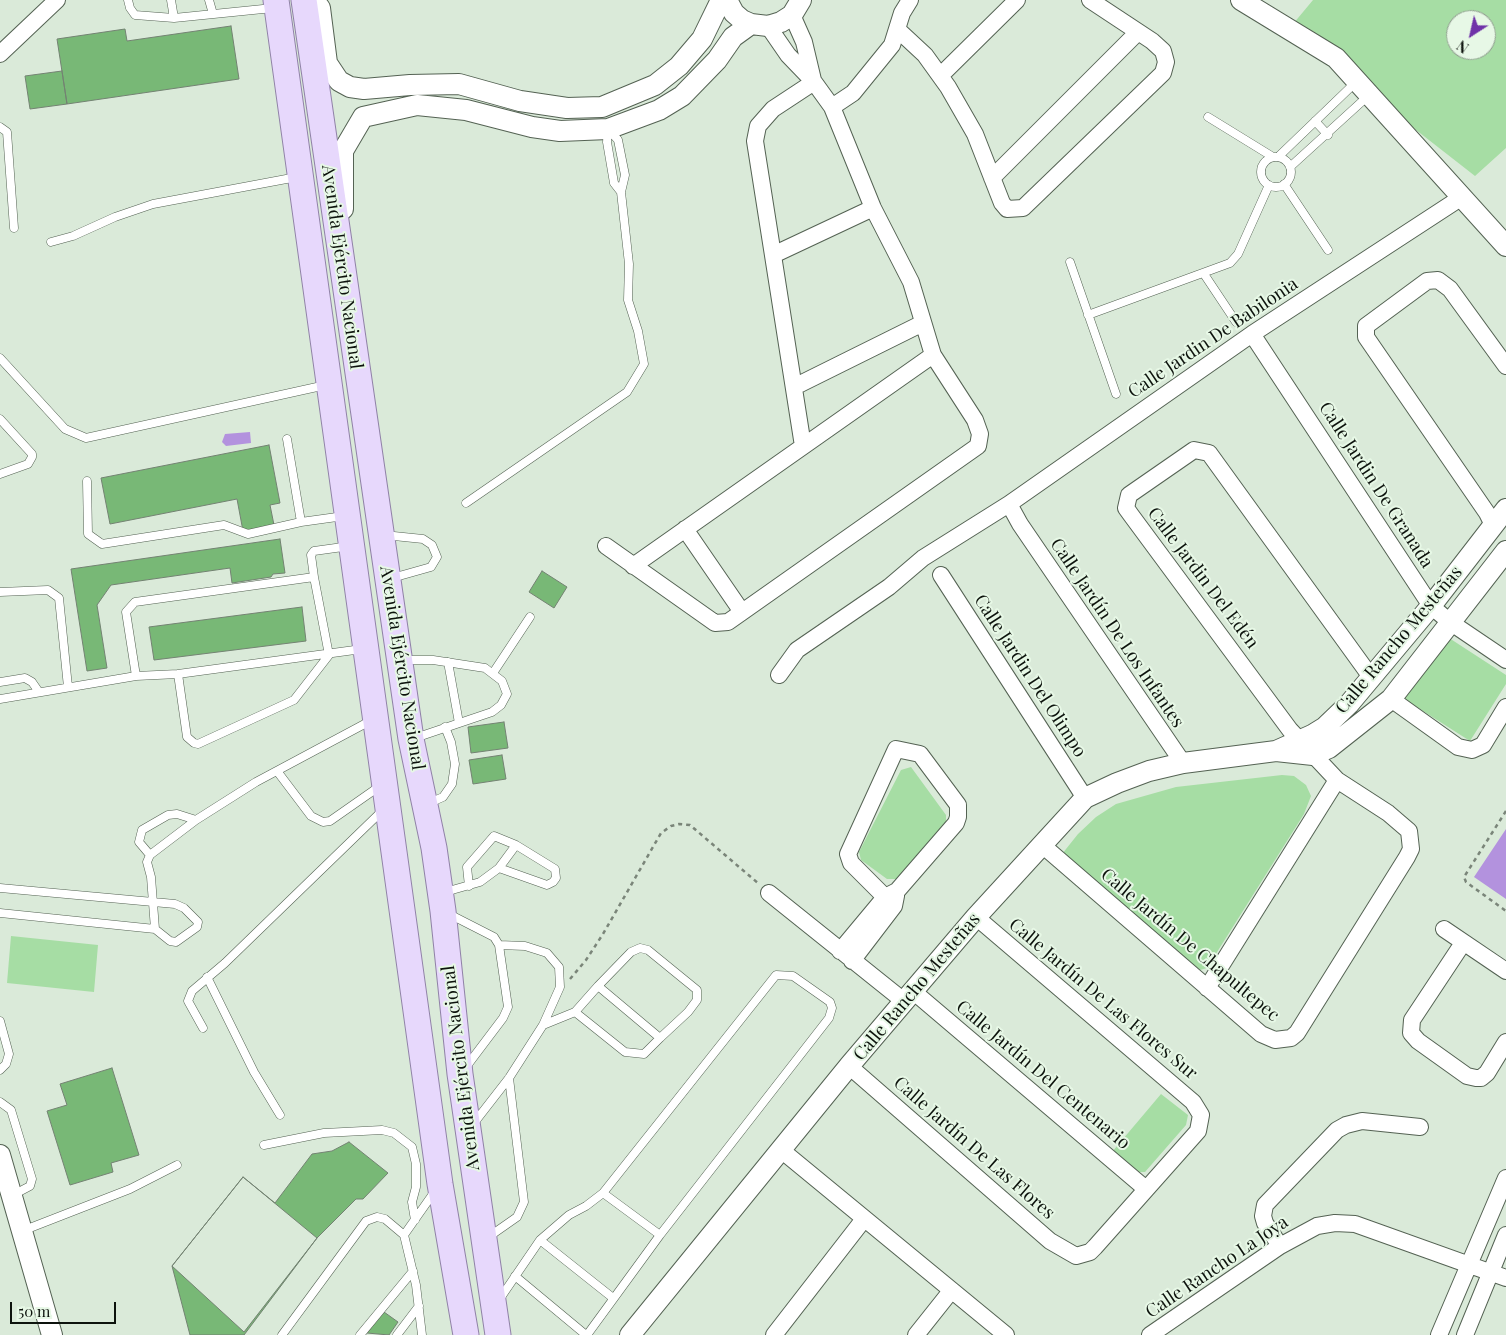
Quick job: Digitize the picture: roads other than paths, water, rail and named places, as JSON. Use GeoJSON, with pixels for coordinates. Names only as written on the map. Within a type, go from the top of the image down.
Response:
{"type":"FeatureCollection","features":[{"type":"Feature","properties":{"kind":"main road","name":"Avenida Ejército Nacional"},"geometry":{"type":"LineString","coordinates":[[304,0],[411,739],[425,804],[442,902],[460,1074],[498,1335]]}},
{"type":"Feature","properties":{"kind":"main road","name":"Avenida Ejército Nacional"},"geometry":{"type":"LineString","coordinates":[[277,4],[440,1184],[466,1335]]}},
{"type":"Feature","properties":{"kind":"main road"},"geometry":{"type":"LineString","coordinates":[[359,594],[373,614],[390,652],[401,660]]}},
{"type":"Feature","properties":{"kind":"main road"},"geometry":{"type":"LineString","coordinates":[[371,685],[385,683],[397,690],[411,739]]}},
{"type":"Feature","properties":{"kind":"street"},"geometry":{"type":"LineString","coordinates":[[0,54],[57,0]]}},
{"type":"Feature","properties":{"kind":"street"},"geometry":{"type":"LineString","coordinates":[[314,0],[320,8],[327,63],[339,81],[350,87],[364,89],[410,85],[459,84],[520,101],[567,108],[602,107],[655,85],[679,66],[702,38],[721,0]]}},
{"type":"Feature","properties":{"kind":"street"},"geometry":{"type":"LineString","coordinates":[[606,546],[715,624],[728,622],[978,446],[980,434],[975,420],[933,355],[911,282],[873,208],[832,107],[814,82],[760,25],[734,13],[726,0]]}},
{"type":"Feature","properties":{"kind":"street"},"geometry":{"type":"LineString","coordinates":[[832,107],[853,94],[892,45],[902,13],[910,0]]}},
{"type":"Feature","properties":{"kind":"street"},"geometry":{"type":"LineString","coordinates":[[940,76],[1016,0]]}},
{"type":"Feature","properties":{"kind":"street"},"geometry":{"type":"LineString","coordinates":[[897,29],[925,56],[940,76],[974,134],[1002,203],[1007,209],[1023,208],[1163,72],[1166,62],[1163,51],[1090,0]]}},
{"type":"Feature","properties":{"kind":"street"},"geometry":{"type":"LineString","coordinates":[[1241,0],[1336,58],[1506,246]]}},
{"type":"Feature","properties":{"kind":"street"},"geometry":{"type":"LineString","coordinates":[[339,241],[344,212],[343,151],[363,116],[417,105],[466,110],[532,127],[560,131],[608,129],[659,110],[682,96],[717,60],[733,37],[760,25],[781,22],[796,7]]}},
{"type":"Feature","properties":{"kind":"street"},"geometry":{"type":"LineString","coordinates":[[796,7],[814,82]]}},
{"type":"Feature","properties":{"kind":"street"},"geometry":{"type":"LineString","coordinates":[[992,178],[1138,32]]}},
{"type":"Feature","properties":{"kind":"street"},"geometry":{"type":"LineString","coordinates":[[803,446],[755,142],[758,126],[773,109],[814,82]]}},
{"type":"Feature","properties":{"kind":"street"},"geometry":{"type":"LineString","coordinates":[[364,89],[362,101],[371,115]]}},
{"type":"Feature","properties":{"kind":"street"},"geometry":{"type":"LineString","coordinates":[[602,107],[608,129]]}},
{"type":"Feature","properties":{"kind":"street","name":"Calle Jardin De Babilonia"},"geometry":{"type":"LineString","coordinates":[[779,675],[797,650],[890,587],[923,558],[1009,504],[1252,334],[1462,197]]}},
{"type":"Feature","properties":{"kind":"street"},"geometry":{"type":"LineString","coordinates":[[773,255],[873,208]]}},
{"type":"Feature","properties":{"kind":"street"},"geometry":{"type":"LineString","coordinates":[[1493,525],[1487,513],[1366,337],[1366,326],[1427,281],[1438,280],[1450,289],[1506,366]]}},
{"type":"Feature","properties":{"kind":"street"},"geometry":{"type":"LineString","coordinates":[[794,386],[923,323]]}},
{"type":"Feature","properties":{"kind":"street","name":"Calle Jardin De Granada"},"geometry":{"type":"LineString","coordinates":[[1252,334],[1431,606],[1450,622],[1506,660]]}},
{"type":"Feature","properties":{"kind":"street"},"geometry":{"type":"LineString","coordinates":[[633,566],[933,355]]}},
{"type":"Feature","properties":{"kind":"street","name":"Calle Jardin Del Edén"},"geometry":{"type":"LineString","coordinates":[[1299,740],[1126,508],[1129,496],[1194,450],[1209,453],[1371,677]]}},
{"type":"Feature","properties":{"kind":"street","name":"Calle Jardín De Los Infantes"},"geometry":{"type":"LineString","coordinates":[[1009,504],[1020,524],[1183,763]]}},
{"type":"Feature","properties":{"kind":"street","name":"Calle Rancho Mesteñas"},"geometry":{"type":"LineString","coordinates":[[1276,751],[1325,727],[1371,677],[1431,606],[1506,509]]}},
{"type":"Feature","properties":{"kind":"street"},"geometry":{"type":"LineString","coordinates":[[685,529],[742,612]]}},
{"type":"Feature","properties":{"kind":"street","name":"Calle Rancho Mesteñas"},"geometry":{"type":"LineString","coordinates":[[630,1335],[849,1066],[1040,844],[1085,798],[1149,770],[1183,763],[1276,751],[1313,755],[1335,743],[1390,699],[1506,551]]}},
{"type":"Feature","properties":{"kind":"street","name":"Calle Jardin Del Olimpo"},"geometry":{"type":"LineString","coordinates":[[941,575],[1085,798]]}},
{"type":"Feature","properties":{"kind":"street"},"geometry":{"type":"LineString","coordinates":[[1390,699],[1458,747],[1472,750],[1483,745],[1506,707]]}},
{"type":"Feature","properties":{"kind":"street","name":"Calle Jardín De Chapultepec"},"geometry":{"type":"LineString","coordinates":[[1040,844],[1261,1034],[1275,1040],[1291,1038],[1297,1033],[1411,849],[1409,831],[1398,821],[1337,780],[1299,740]]}},
{"type":"Feature","properties":{"kind":"street"},"geometry":{"type":"LineString","coordinates":[[846,956],[892,898],[956,823],[959,810],[958,804],[920,754],[896,749],[848,854],[851,863],[892,898]]}},
{"type":"Feature","properties":{"kind":"street"},"geometry":{"type":"LineString","coordinates":[[1207,988],[1337,780]]}},
{"type":"Feature","properties":{"kind":"street","name":"Calle Jardín Del Centenario"},"geometry":{"type":"LineString","coordinates":[[769,893],[846,956],[909,997],[1146,1189]]}},
{"type":"Feature","properties":{"kind":"street","name":"Calle Jardín De Las Flores Sur"},"geometry":{"type":"LineString","coordinates":[[976,918],[1194,1102],[1201,1115],[1198,1131],[1146,1189]]}},
{"type":"Feature","properties":{"kind":"street"},"geometry":{"type":"LineString","coordinates":[[1444,929],[1506,971]]}},
{"type":"Feature","properties":{"kind":"street"},"geometry":{"type":"LineString","coordinates":[[1463,943],[1412,1020],[1411,1033],[1418,1041],[1467,1076],[1476,1078],[1481,1078],[1487,1073],[1506,1042]]}},
{"type":"Feature","properties":{"kind":"street","name":"Calle Jardín De Las Flores"},"geometry":{"type":"LineString","coordinates":[[849,1066],[1050,1241],[1076,1256],[1083,1255],[1095,1247],[1146,1189]]}},
{"type":"Feature","properties":{"kind":"street"},"geometry":{"type":"LineString","coordinates":[[1280,1246],[1265,1223],[1263,1216],[1265,1206],[1337,1130],[1346,1125],[1362,1121],[1420,1127]]}},
{"type":"Feature","properties":{"kind":"street"},"geometry":{"type":"LineString","coordinates":[[780,1150],[1006,1335]]}},
{"type":"Feature","properties":{"kind":"street"},"geometry":{"type":"LineString","coordinates":[[0,1154],[52,1335]]}},
{"type":"Feature","properties":{"kind":"street"},"geometry":{"type":"LineString","coordinates":[[1439,1335],[1467,1265],[1506,1178]]}},
{"type":"Feature","properties":{"kind":"street"},"geometry":{"type":"LineString","coordinates":[[774,1335],[864,1219]]}},
{"type":"Feature","properties":{"kind":"street","name":"Calle Rancho La Joya"},"geometry":{"type":"LineString","coordinates":[[1150,1335],[1280,1246],[1317,1226],[1335,1223],[1355,1224],[1499,1275]]}},
{"type":"Feature","properties":{"kind":"street"},"geometry":{"type":"LineString","coordinates":[[1465,1335],[1499,1275],[1505,1239]]}},
{"type":"Feature","properties":{"kind":"street"},"geometry":{"type":"LineString","coordinates":[[916,1335],[951,1291]]}},
{"type":"Feature","properties":{"kind":"lane"},"geometry":{"type":"LineString","coordinates":[[128,0],[135,16],[174,18],[277,4]]}},
{"type":"Feature","properties":{"kind":"lane"},"geometry":{"type":"LineString","coordinates":[[171,0],[174,18]]}},
{"type":"Feature","properties":{"kind":"lane"},"geometry":{"type":"LineString","coordinates":[[209,0],[213,14]]}},
{"type":"Feature","properties":{"kind":"lane"},"geometry":{"type":"LineString","coordinates":[[1269,185],[1262,177],[1261,172],[1264,163],[1275,157],[1315,121],[1364,87]]}},
{"type":"Feature","properties":{"kind":"lane"},"geometry":{"type":"LineString","coordinates":[[1290,167],[1328,135],[1364,87]]}},
{"type":"Feature","properties":{"kind":"lane"},"geometry":{"type":"LineString","coordinates":[[1208,117],[1275,157],[1285,160],[1290,167],[1290,177],[1284,184],[1269,185]]}},
{"type":"Feature","properties":{"kind":"lane"},"geometry":{"type":"LineString","coordinates":[[1315,121],[1328,135]]}},
{"type":"Feature","properties":{"kind":"lane"},"geometry":{"type":"LineString","coordinates":[[0,126],[7,132],[14,228]]}},
{"type":"Feature","properties":{"kind":"lane"},"geometry":{"type":"LineString","coordinates":[[608,129],[607,142],[614,183],[621,192]]}},
{"type":"Feature","properties":{"kind":"lane"},"geometry":{"type":"LineString","coordinates":[[466,502],[628,392],[644,364],[638,331],[628,300],[629,264],[621,192],[625,175],[618,140],[608,129]]}},
{"type":"Feature","properties":{"kind":"lane"},"geometry":{"type":"LineString","coordinates":[[51,242],[73,236],[115,217],[153,204],[301,176]]}},
{"type":"Feature","properties":{"kind":"lane"},"geometry":{"type":"LineString","coordinates":[[1284,184],[1328,250]]}},
{"type":"Feature","properties":{"kind":"lane"},"geometry":{"type":"LineString","coordinates":[[1088,315],[1225,266],[1238,254],[1269,185]]}},
{"type":"Feature","properties":{"kind":"lane"},"geometry":{"type":"LineString","coordinates":[[1070,262],[1116,394]]}},
{"type":"Feature","properties":{"kind":"lane"},"geometry":{"type":"LineString","coordinates":[[1204,274],[1236,322]]}},
{"type":"Feature","properties":{"kind":"lane"},"geometry":{"type":"LineString","coordinates":[[0,358],[65,429],[86,438],[330,384]]}},
{"type":"Feature","properties":{"kind":"lane"},"geometry":{"type":"LineString","coordinates":[[0,419],[32,457],[28,464],[0,474]]}},
{"type":"Feature","properties":{"kind":"lane"},"geometry":{"type":"LineString","coordinates":[[288,439],[301,522]]}},
{"type":"Feature","properties":{"kind":"lane"},"geometry":{"type":"LineString","coordinates":[[87,481],[88,534],[102,544],[224,525],[248,534],[301,522],[348,515]]}},
{"type":"Feature","properties":{"kind":"lane"},"geometry":{"type":"LineString","coordinates":[[380,535],[424,539],[432,544],[437,557],[431,567],[388,579]]}},
{"type":"Feature","properties":{"kind":"lane"},"geometry":{"type":"LineString","coordinates":[[178,674],[187,737],[198,744],[294,700],[330,654],[311,555],[314,551],[352,546]]}},
{"type":"Feature","properties":{"kind":"lane"},"geometry":{"type":"LineString","coordinates":[[136,676],[126,612],[135,602],[314,577]]}},
{"type":"Feature","properties":{"kind":"lane"},"geometry":{"type":"LineString","coordinates":[[0,592],[48,590],[59,598],[68,687]]}},
{"type":"Feature","properties":{"kind":"lane"},"geometry":{"type":"LineString","coordinates":[[493,673],[530,617]]}},
{"type":"Feature","properties":{"kind":"lane"},"geometry":{"type":"LineString","coordinates":[[0,698],[136,676],[178,674],[367,648]]}},
{"type":"Feature","properties":{"kind":"lane"},"geometry":{"type":"LineString","coordinates":[[401,660],[418,658],[485,668],[502,681],[507,694],[501,705],[492,712],[411,739]]}},
{"type":"Feature","properties":{"kind":"lane"},"geometry":{"type":"LineString","coordinates":[[448,662],[459,723]]}},
{"type":"Feature","properties":{"kind":"lane"},"geometry":{"type":"LineString","coordinates":[[0,682],[25,678],[32,682],[39,692]]}},
{"type":"Feature","properties":{"kind":"lane"},"geometry":{"type":"LineString","coordinates":[[155,930],[151,877],[146,862],[150,855],[196,820],[277,771],[376,718]]}},
{"type":"Feature","properties":{"kind":"lane"},"geometry":{"type":"LineString","coordinates":[[425,804],[443,797],[452,784],[455,764],[451,742],[445,727]]}},
{"type":"Feature","properties":{"kind":"lane"},"geometry":{"type":"LineString","coordinates":[[277,771],[311,816],[323,822],[330,821],[387,794]]}},
{"type":"Feature","properties":{"kind":"lane"},"geometry":{"type":"LineString","coordinates":[[203,1028],[188,1001],[192,991],[225,963],[387,794]]}},
{"type":"Feature","properties":{"kind":"lane"},"geometry":{"type":"LineString","coordinates":[[150,855],[139,842],[142,830],[173,814],[196,820]]}},
{"type":"Feature","properties":{"kind":"lane"},"geometry":{"type":"LineString","coordinates":[[468,886],[466,867],[494,836],[516,845],[556,869],[556,878],[546,885],[500,868]]}},
{"type":"Feature","properties":{"kind":"lane"},"geometry":{"type":"LineString","coordinates":[[460,1074],[503,1018],[508,1007],[500,945],[494,938],[442,902],[468,886],[480,882],[500,868],[516,845]]}},
{"type":"Feature","properties":{"kind":"lane"},"geometry":{"type":"LineString","coordinates":[[0,888],[179,905],[197,919],[198,925],[176,942],[170,941],[155,930],[0,913]]}},
{"type":"Feature","properties":{"kind":"lane"},"geometry":{"type":"LineString","coordinates":[[468,1130],[509,1078],[544,1025],[560,987],[559,967],[547,953],[525,946],[500,945]]}},
{"type":"Feature","properties":{"kind":"lane"},"geometry":{"type":"LineString","coordinates":[[544,1025],[575,1012],[631,952],[640,948],[648,950],[697,990],[697,1000],[688,1012],[644,1054],[625,1052],[575,1012]]}},
{"type":"Feature","properties":{"kind":"lane"},"geometry":{"type":"LineString","coordinates":[[495,1306],[515,1276],[540,1240],[569,1215],[586,1206],[603,1192],[776,975],[793,976],[830,1002],[832,1008],[829,1018],[660,1235],[586,1335],[515,1276]]}},
{"type":"Feature","properties":{"kind":"lane"},"geometry":{"type":"LineString","coordinates":[[207,977],[254,1072],[280,1115]]}},
{"type":"Feature","properties":{"kind":"lane"},"geometry":{"type":"LineString","coordinates":[[598,986],[660,1038]]}},
{"type":"Feature","properties":{"kind":"lane"},"geometry":{"type":"LineString","coordinates":[[0,1021],[9,1054],[6,1064],[0,1070]]}},
{"type":"Feature","properties":{"kind":"lane"},"geometry":{"type":"LineString","coordinates":[[484,1241],[517,1217],[524,1202],[509,1078]]}},
{"type":"Feature","properties":{"kind":"lane"},"geometry":{"type":"LineString","coordinates":[[0,1102],[11,1110],[32,1179],[30,1186],[12,1196]]}},
{"type":"Feature","properties":{"kind":"lane"},"geometry":{"type":"LineString","coordinates":[[264,1145],[324,1133],[382,1130],[394,1133],[412,1147],[416,1164],[416,1187],[412,1202],[414,1220]]}},
{"type":"Feature","properties":{"kind":"lane"},"geometry":{"type":"LineString","coordinates":[[22,1231],[130,1189],[177,1165]]}},
{"type":"Feature","properties":{"kind":"lane"},"geometry":{"type":"LineString","coordinates":[[404,1235],[440,1184]]}},
{"type":"Feature","properties":{"kind":"lane"},"geometry":{"type":"LineString","coordinates":[[603,1192],[660,1235]]}},
{"type":"Feature","properties":{"kind":"lane"},"geometry":{"type":"LineString","coordinates":[[282,1335],[366,1221],[372,1218],[385,1219],[404,1235],[413,1271],[422,1335]]}},
{"type":"Feature","properties":{"kind":"lane"},"geometry":{"type":"LineString","coordinates":[[540,1240],[612,1298]]}},
{"type":"Feature","properties":{"kind":"lane"},"geometry":{"type":"LineString","coordinates":[[360,1335],[413,1271]]}},
{"type":"Feature","properties":{"kind":"lane"},"geometry":{"type":"LineString","coordinates":[[397,1335],[419,1306]]}}]}
